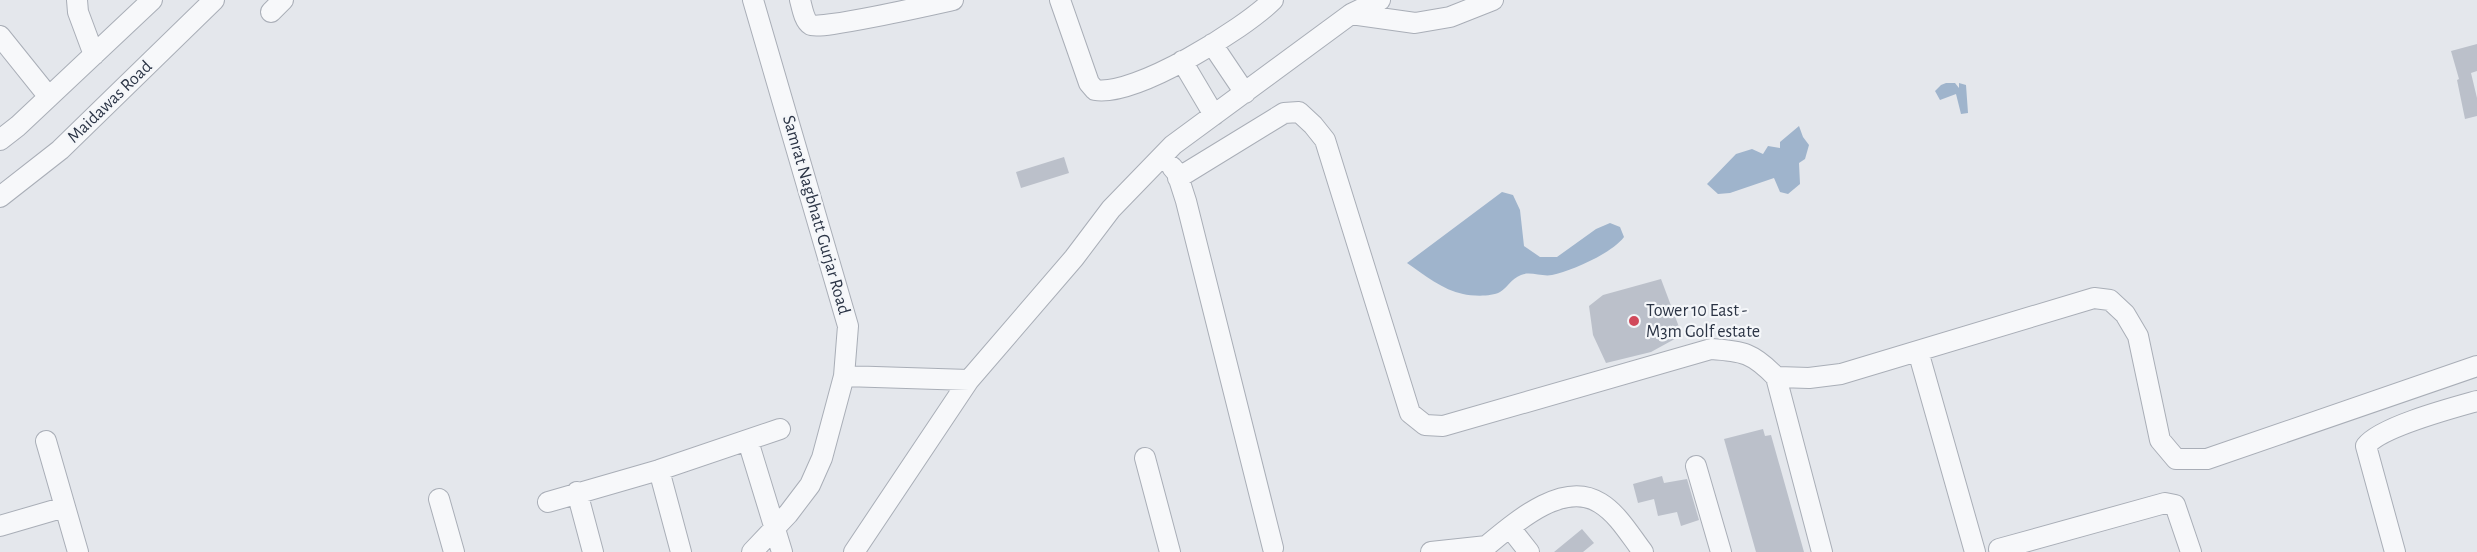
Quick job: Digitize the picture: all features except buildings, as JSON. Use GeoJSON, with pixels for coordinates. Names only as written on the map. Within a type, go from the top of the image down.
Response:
{"type":"FeatureCollection","features":[{"type":"Feature","properties":{"kind":"street"},"geometry":{"type":"LineString","coordinates":[[77,0],[78,12],[94,55]]}},
{"type":"Feature","properties":{"kind":"street"},"geometry":{"type":"LineString","coordinates":[[0,140],[152,0]]}},
{"type":"Feature","properties":{"kind":"street","name":"Maidawas Road"},"geometry":{"type":"LineString","coordinates":[[0,197],[60,150],[214,0]]}},
{"type":"Feature","properties":{"kind":"street","name":"Samrat Nagbhatt Gurjar Road"},"geometry":{"type":"LineString","coordinates":[[752,552],[810,485],[822,458],[844,376],[849,326],[753,0]]}},
{"type":"Feature","properties":{"kind":"street"},"geometry":{"type":"LineString","coordinates":[[800,0],[807,20],[811,25],[817,27],[942,1]]}},
{"type":"Feature","properties":{"kind":"street"},"geometry":{"type":"LineString","coordinates":[[1060,0],[1089,83],[1095,90],[1103,91],[1144,80],[1182,61],[1247,24],[1273,0]]}},
{"type":"Feature","properties":{"kind":"street"},"geometry":{"type":"LineString","coordinates":[[854,552],[969,380],[1074,258],[1112,209],[1173,145],[1352,14],[1380,0]]}},
{"type":"Feature","properties":{"kind":"street"},"geometry":{"type":"LineString","coordinates":[[1352,14],[1415,23],[1450,17],[1493,0]]}},
{"type":"Feature","properties":{"kind":"street"},"geometry":{"type":"LineString","coordinates":[[0,36],[49,97]]}},
{"type":"Feature","properties":{"kind":"street"},"geometry":{"type":"LineString","coordinates":[[1212,44],[1245,93]]}},
{"type":"Feature","properties":{"kind":"street"},"geometry":{"type":"LineString","coordinates":[[1182,61],[1214,116]]}},
{"type":"Feature","properties":{"kind":"street"},"geometry":{"type":"LineString","coordinates":[[1178,178],[1284,112],[1299,112],[1313,125],[1325,140],[1410,413],[1425,425],[1443,426],[1711,349],[1742,351],[1766,366],[1776,377],[1822,552]]}},
{"type":"Feature","properties":{"kind":"street"},"geometry":{"type":"LineString","coordinates":[[1164,155],[1178,178],[1273,548]]}},
{"type":"Feature","properties":{"kind":"street"},"geometry":{"type":"LineString","coordinates":[[1776,377],[1809,378],[1841,374],[2094,298],[2110,300],[2125,314],[2138,336],[2160,440],[2176,459],[2207,459],[2477,366]]}},
{"type":"Feature","properties":{"kind":"street"},"geometry":{"type":"LineString","coordinates":[[1918,351],[1975,552]]}},
{"type":"Feature","properties":{"kind":"street"},"geometry":{"type":"LineString","coordinates":[[844,376],[969,380]]}},
{"type":"Feature","properties":{"kind":"street"},"geometry":{"type":"LineString","coordinates":[[2395,552],[2366,446],[2371,440],[2400,427],[2477,401]]}},
{"type":"Feature","properties":{"kind":"street"},"geometry":{"type":"LineString","coordinates":[[548,502],[659,470],[780,429]]}},
{"type":"Feature","properties":{"kind":"street"},"geometry":{"type":"LineString","coordinates":[[46,441],[78,552]]}},
{"type":"Feature","properties":{"kind":"street"},"geometry":{"type":"LineString","coordinates":[[748,441],[782,552]]}},
{"type":"Feature","properties":{"kind":"street"},"geometry":{"type":"LineString","coordinates":[[1145,458],[1170,552]]}},
{"type":"Feature","properties":{"kind":"street"},"geometry":{"type":"LineString","coordinates":[[1696,466],[1721,552]]}},
{"type":"Feature","properties":{"kind":"street"},"geometry":{"type":"LineString","coordinates":[[659,470],[681,552]]}},
{"type":"Feature","properties":{"kind":"street"},"geometry":{"type":"LineString","coordinates":[[577,492],[593,552]]}},
{"type":"Feature","properties":{"kind":"street"},"geometry":{"type":"LineString","coordinates":[[1431,552],[1483,549],[1539,507],[1562,497],[1580,495],[1599,502],[1612,512],[1642,552]]}},
{"type":"Feature","properties":{"kind":"street"},"geometry":{"type":"LineString","coordinates":[[439,499],[454,552]]}},
{"type":"Feature","properties":{"kind":"street"},"geometry":{"type":"LineString","coordinates":[[1999,549],[2165,503],[2175,505],[2192,552]]}},
{"type":"Feature","properties":{"kind":"street"},"geometry":{"type":"LineString","coordinates":[[0,526],[65,507]]}},
{"type":"Feature","properties":{"kind":"street"},"geometry":{"type":"LineString","coordinates":[[1510,529],[1528,552]]}},
{"type":"Feature","properties":{"kind":"water"},"geometry":{"type":"Polygon","coordinates":[[[1946,83],[1955,83],[1959,88],[1959,83],[1966,85],[1968,113],[1961,114],[1956,94],[1940,100],[1935,91],[1946,83]]]}},
{"type":"Feature","properties":{"kind":"water"},"geometry":{"type":"Polygon","coordinates":[[[1799,126],[1809,145],[1805,159],[1799,163],[1800,184],[1788,194],[1780,192],[1774,178],[1730,193],[1718,194],[1707,184],[1736,154],[1752,149],[1763,154],[1768,146],[1780,148],[1780,142],[1799,126]]]}},
{"type":"Feature","properties":{"kind":"water"},"geometry":{"type":"Polygon","coordinates":[[[1502,192],[1513,195],[1520,210],[1524,246],[1540,257],[1557,257],[1596,229],[1610,223],[1620,227],[1624,237],[1601,255],[1570,270],[1552,275],[1521,275],[1496,294],[1476,296],[1456,292],[1434,282],[1407,263],[1502,192]]]}},
{"type":"Feature","properties":{"kind":"place","name":"Tower 10 East - M3m Golf estate"},"geometry":{"type":"Point","coordinates":[1634,321]}}]}
